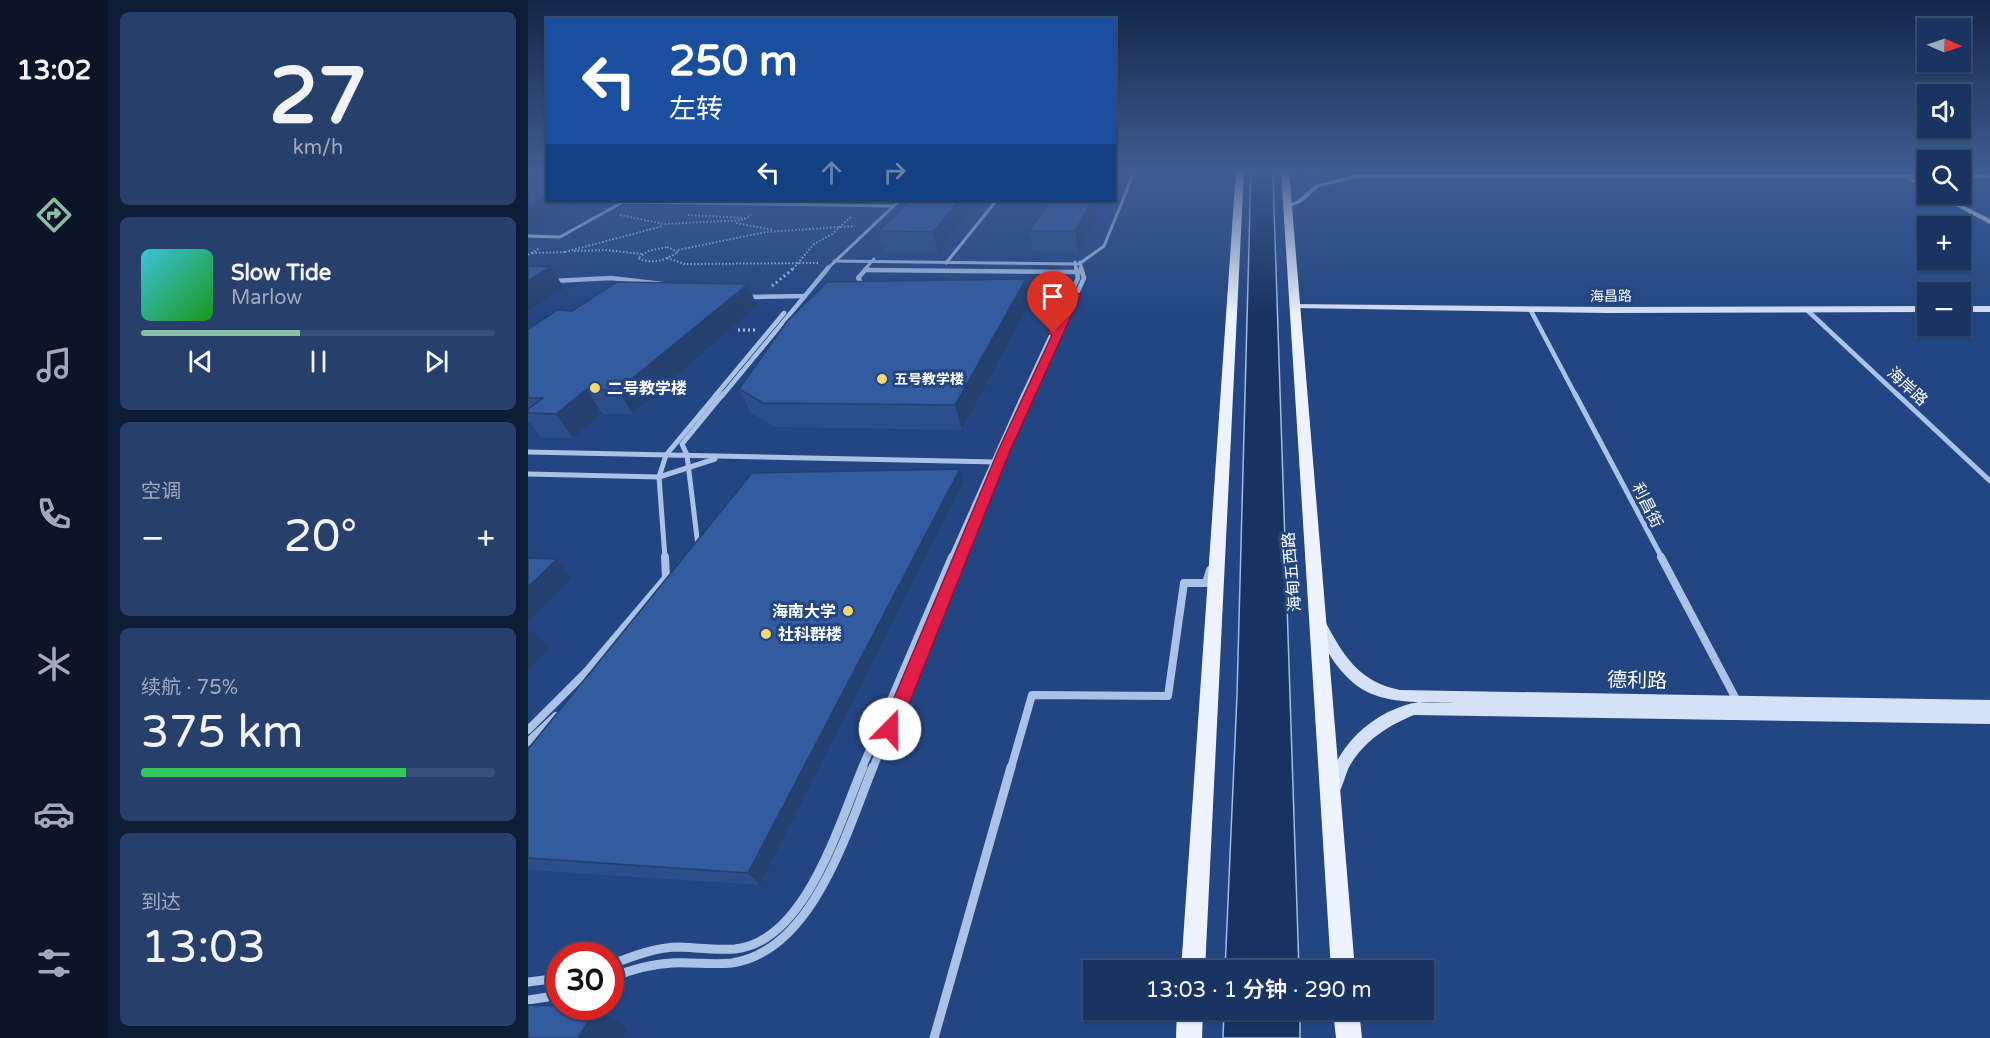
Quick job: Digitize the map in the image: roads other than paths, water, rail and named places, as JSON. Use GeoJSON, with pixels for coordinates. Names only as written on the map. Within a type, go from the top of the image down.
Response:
{"type":"FeatureCollection","features":[{"type":"Feature","properties":{"kind":"main road"},"geometry":{"type":"LineString","coordinates":[[1194,960],[1237,218]]}},
{"type":"Feature","properties":{"kind":"main road","name":"海甸五西路"},"geometry":{"type":"LineString","coordinates":[[1289,218],[1342,960]]}},
{"type":"Feature","properties":{"kind":"main road"},"geometry":{"type":"LineString","coordinates":[[1189,1038],[1190,1020]]}},
{"type":"Feature","properties":{"kind":"main road"},"geometry":{"type":"LineString","coordinates":[[1347,1020],[1348,1038]]}},
{"type":"Feature","properties":{"kind":"street"},"geometry":{"type":"LineString","coordinates":[[528,236],[560,237],[593,218]]}},
{"type":"Feature","properties":{"kind":"street"},"geometry":{"type":"LineString","coordinates":[[528,730],[587,671],[666,578],[668,573],[659,477],[666,455],[834,260],[878,218]]}},
{"type":"Feature","properties":{"kind":"street"},"geometry":{"type":"LineString","coordinates":[[938,270],[952,261],[985,218]]}},
{"type":"Feature","properties":{"kind":"street"},"geometry":{"type":"LineString","coordinates":[[865,270],[995,271],[1078,266],[1104,246],[1115,218]]}},
{"type":"Feature","properties":{"kind":"street"},"geometry":{"type":"LineString","coordinates":[[834,260],[1001,262],[1078,266]]}},
{"type":"Feature","properties":{"kind":"street"},"geometry":{"type":"LineString","coordinates":[[870,285],[857,280],[874,260]]}},
{"type":"Feature","properties":{"kind":"street"},"geometry":{"type":"LineString","coordinates":[[990,278],[1001,262]]}},
{"type":"Feature","properties":{"kind":"street"},"geometry":{"type":"LineString","coordinates":[[624,960],[647,951],[669,948],[741,947],[759,942],[778,928],[813,885],[828,856],[996,462],[1073,294],[1084,278],[1078,266]]}},
{"type":"Feature","properties":{"kind":"street"},"geometry":{"type":"LineString","coordinates":[[938,270],[943,273],[938,279]]}},
{"type":"Feature","properties":{"kind":"street"},"geometry":{"type":"LineString","coordinates":[[543,282],[591,278],[666,285]]}},
{"type":"Feature","properties":{"kind":"street"},"geometry":{"type":"LineString","coordinates":[[614,283],[621,279]]}},
{"type":"Feature","properties":{"kind":"street"},"geometry":{"type":"LineString","coordinates":[[1014,293],[1073,294]]}},
{"type":"Feature","properties":{"kind":"street"},"geometry":{"type":"LineString","coordinates":[[735,297],[802,296]]}},
{"type":"Feature","properties":{"kind":"street"},"geometry":{"type":"LineString","coordinates":[[696,554],[698,544],[687,455],[682,444],[802,296]]}},
{"type":"Feature","properties":{"kind":"street","name":"海昌路"},"geometry":{"type":"LineString","coordinates":[[1295,309],[1609,315],[1640,312],[1917,314]]}},
{"type":"Feature","properties":{"kind":"street","name":"海昌路"},"geometry":{"type":"LineString","coordinates":[[1809,312],[1917,309]]}},
{"type":"Feature","properties":{"kind":"street"},"geometry":{"type":"LineString","coordinates":[[1971,309],[1990,309]]}},
{"type":"Feature","properties":{"kind":"street","name":"利昌街"},"geometry":{"type":"LineString","coordinates":[[1531,312],[1740,708]]}},
{"type":"Feature","properties":{"kind":"street","name":"海岸路"},"geometry":{"type":"LineString","coordinates":[[1809,312],[1990,481]]}},
{"type":"Feature","properties":{"kind":"street"},"geometry":{"type":"LineString","coordinates":[[1971,314],[1990,314]]}},
{"type":"Feature","properties":{"kind":"street"},"geometry":{"type":"LineString","coordinates":[[528,452],[687,455],[719,458],[996,462]]}},
{"type":"Feature","properties":{"kind":"street"},"geometry":{"type":"LineString","coordinates":[[528,474],[659,477],[719,458]]}},
{"type":"Feature","properties":{"kind":"street"},"geometry":{"type":"LineString","coordinates":[[624,973],[660,963],[735,962],[754,957],[788,930],[806,911],[825,884],[839,855],[996,462]]}},
{"type":"Feature","properties":{"kind":"street"},"geometry":{"type":"LineString","coordinates":[[934,1038],[1032,695],[1168,696],[1184,583],[1206,583],[1219,544]]}},
{"type":"Feature","properties":{"kind":"street","name":"德利路"},"geometry":{"type":"LineString","coordinates":[[1318,621],[1333,651],[1351,674],[1362,683],[1388,694],[1412,697],[1990,717]]}},
{"type":"Feature","properties":{"kind":"street"},"geometry":{"type":"LineString","coordinates":[[590,681],[604,665]]}},
{"type":"Feature","properties":{"kind":"street","name":"德利路"},"geometry":{"type":"LineString","coordinates":[[1331,798],[1336,778],[1356,744],[1378,724],[1413,709],[1990,706]]}},
{"type":"Feature","properties":{"kind":"street"},"geometry":{"type":"LineString","coordinates":[[528,742],[562,710]]}},
{"type":"Feature","properties":{"kind":"street"},"geometry":{"type":"LineString","coordinates":[[528,982],[546,980]]}},
{"type":"Feature","properties":{"kind":"street"},"geometry":{"type":"LineString","coordinates":[[528,1000],[546,997]]}},
{"type":"Feature","properties":{"kind":"water"},"geometry":{"type":"Polygon","coordinates":[[[1250,218],[1274,218],[1299,960],[1225,960],[1237,695],[1250,218]]]}},
{"type":"Feature","properties":{"kind":"water"},"geometry":{"type":"Polygon","coordinates":[[[1224,1020],[1300,1020],[1300,1038],[1223,1038],[1224,1020]]]}},
{"type":"Feature","properties":{"kind":"place","name":"五号教学楼"},"geometry":{"type":"Point","coordinates":[882,379]}},
{"type":"Feature","properties":{"kind":"place","name":"二号教学楼"},"geometry":{"type":"Point","coordinates":[595,388]}},
{"type":"Feature","properties":{"kind":"place","name":"海南大学"},"geometry":{"type":"Point","coordinates":[848,611]}},
{"type":"Feature","properties":{"kind":"place","name":"社科群楼"},"geometry":{"type":"Point","coordinates":[766,634]}}]}
